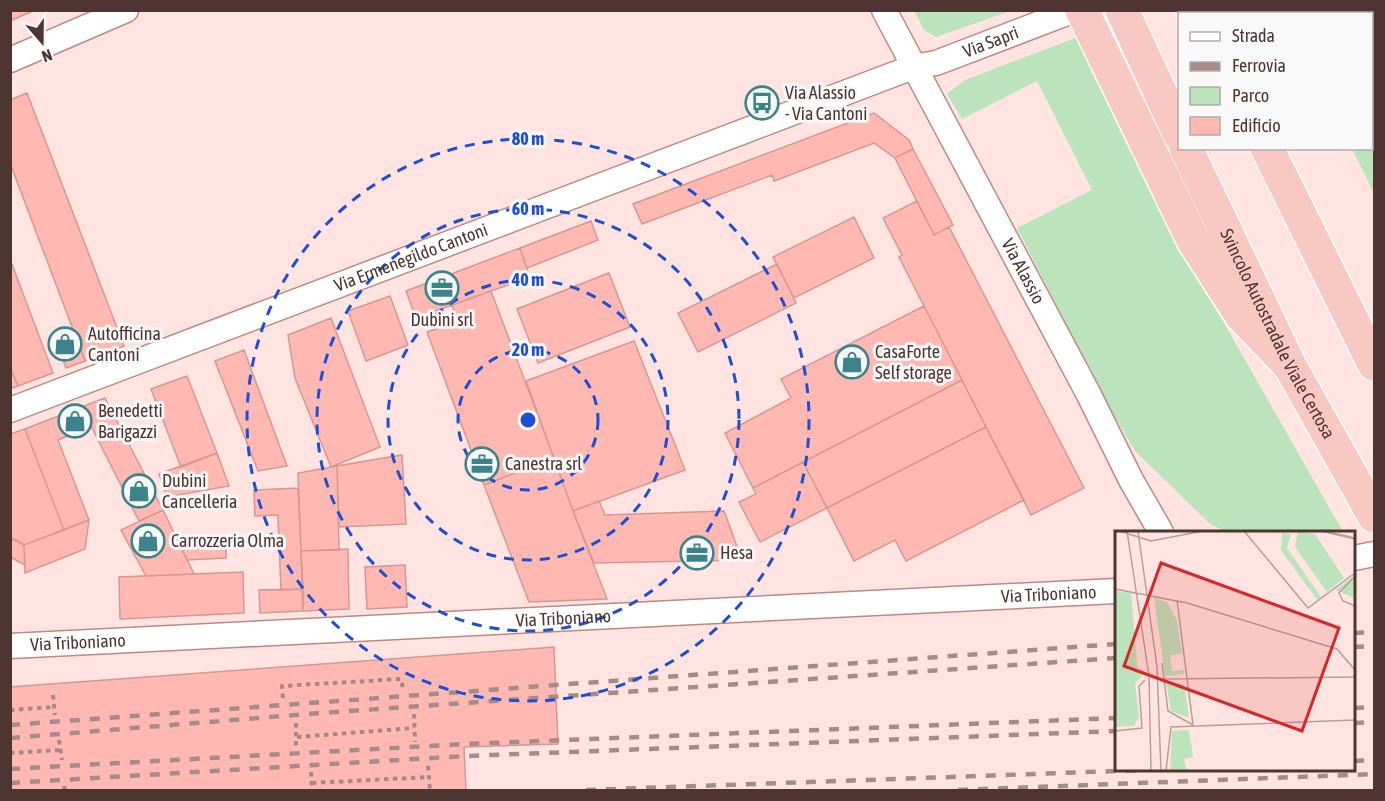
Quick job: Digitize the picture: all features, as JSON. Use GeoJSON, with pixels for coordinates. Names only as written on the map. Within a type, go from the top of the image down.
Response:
{"type":"FeatureCollection","features":[{"type":"Feature","properties":{"kind":"highway"},"geometry":{"type":"LineString","coordinates":[[1123,14],[1178,133]]}},
{"type":"Feature","properties":{"kind":"highway"},"geometry":{"type":"LineString","coordinates":[[1080,18],[1193,240],[1241,315],[1290,366]]}},
{"type":"Feature","properties":{"kind":"highway","name":"Svincolo Autostradale Viale Certosa"},"geometry":{"type":"LineString","coordinates":[[1187,150],[1290,366],[1371,510]]}},
{"type":"Feature","properties":{"kind":"highway"},"geometry":{"type":"LineString","coordinates":[[1268,150],[1374,364]]}},
{"type":"Feature","properties":{"kind":"street"},"geometry":{"type":"LineString","coordinates":[[10,60],[126,10]]}},
{"type":"Feature","properties":{"kind":"street","name":"Via Alassio"},"geometry":{"type":"LineString","coordinates":[[884,10],[1089,395],[1131,480],[1160,531]]}},
{"type":"Feature","properties":{"kind":"street","name":"Via Sapri"},"geometry":{"type":"LineString","coordinates":[[913,67],[936,63],[1080,18]]}},
{"type":"Feature","properties":{"kind":"street","name":"Via Ermenegildo Cantoni"},"geometry":{"type":"LineString","coordinates":[[10,410],[913,67]]}},
{"type":"Feature","properties":{"kind":"street"},"geometry":{"type":"LineString","coordinates":[[1355,558],[1374,554]]}},
{"type":"Feature","properties":{"kind":"street","name":"Via Triboniano"},"geometry":{"type":"LineString","coordinates":[[10,646],[1115,591]]}},
{"type":"Feature","properties":{"kind":"path"},"geometry":{"type":"LineString","coordinates":[[283,698],[282,686],[401,679],[403,689]]}},
{"type":"Feature","properties":{"kind":"path"},"geometry":{"type":"LineString","coordinates":[[53,695],[55,715]]}},
{"type":"Feature","properties":{"kind":"path"},"geometry":{"type":"LineString","coordinates":[[10,711],[54,707]]}},
{"type":"Feature","properties":{"kind":"path"},"geometry":{"type":"LineString","coordinates":[[414,714],[415,742]]}},
{"type":"Feature","properties":{"kind":"path"},"geometry":{"type":"LineString","coordinates":[[296,723],[296,748]]}},
{"type":"Feature","properties":{"kind":"path"},"geometry":{"type":"LineString","coordinates":[[297,737],[414,728]]}},
{"type":"Feature","properties":{"kind":"path"},"geometry":{"type":"LineString","coordinates":[[59,740],[62,760]]}},
{"type":"Feature","properties":{"kind":"path"},"geometry":{"type":"LineString","coordinates":[[10,753],[60,750]]}},
{"type":"Feature","properties":{"kind":"path"},"geometry":{"type":"LineString","coordinates":[[428,766],[430,790]]}},
{"type":"Feature","properties":{"kind":"path"},"geometry":{"type":"LineString","coordinates":[[311,772],[312,790]]}},
{"type":"Feature","properties":{"kind":"path"},"geometry":{"type":"LineString","coordinates":[[312,783],[429,777]]}},
{"type":"Feature","properties":{"kind":"green space"},"geometry":{"type":"Polygon","coordinates":[[[914,11],[1010,11],[936,37],[924,30],[914,11]]]}},
{"type":"Feature","properties":{"kind":"green space"},"geometry":{"type":"Polygon","coordinates":[[[1374,11],[1374,193],[1352,150],[1373,150],[1373,12],[1284,12],[1374,11]]]}},
{"type":"Feature","properties":{"kind":"green space"},"geometry":{"type":"Polygon","coordinates":[[[1078,37],[1167,223],[1342,531],[1223,531],[1209,523],[1136,452],[1109,408],[1017,228],[1092,190],[1037,81],[962,119],[947,94],[965,80],[1078,37]]]}},
{"type":"Feature","properties":{"kind":"building"},"geometry":{"type":"Polygon","coordinates":[[[10,10],[35,10],[10,21],[10,10]]]}},
{"type":"Feature","properties":{"kind":"building"},"geometry":{"type":"Polygon","coordinates":[[[27,93],[124,346],[85,361],[10,163],[10,100],[27,93]]]}},
{"type":"Feature","properties":{"kind":"building"},"geometry":{"type":"Polygon","coordinates":[[[874,113],[909,140],[913,149],[895,158],[874,143],[774,181],[772,175],[642,224],[633,204],[874,113]]]}},
{"type":"Feature","properties":{"kind":"building"},"geometry":{"type":"Polygon","coordinates":[[[913,149],[953,225],[934,235],[895,158],[913,149]]]}},
{"type":"Feature","properties":{"kind":"building"},"geometry":{"type":"Polygon","coordinates":[[[917,201],[934,235],[949,227],[1084,488],[1031,515],[899,257],[902,255],[883,218],[917,201]]]}},
{"type":"Feature","properties":{"kind":"building"},"geometry":{"type":"Polygon","coordinates":[[[854,217],[874,258],[794,298],[773,257],[854,217]]]}},
{"type":"Feature","properties":{"kind":"building"},"geometry":{"type":"Polygon","coordinates":[[[591,221],[598,240],[527,268],[520,248],[591,221]]]}},
{"type":"Feature","properties":{"kind":"building"},"geometry":{"type":"Polygon","coordinates":[[[520,248],[530,277],[416,318],[406,291],[520,248]]]}},
{"type":"Feature","properties":{"kind":"building"},"geometry":{"type":"Polygon","coordinates":[[[10,259],[53,373],[18,386],[10,367],[10,259]]]}},
{"type":"Feature","properties":{"kind":"building"},"geometry":{"type":"Polygon","coordinates":[[[777,264],[796,303],[698,352],[678,313],[777,264]]]}},
{"type":"Feature","properties":{"kind":"building"},"geometry":{"type":"Polygon","coordinates":[[[609,273],[630,327],[538,363],[517,309],[609,273]]]}},
{"type":"Feature","properties":{"kind":"building"},"geometry":{"type":"Polygon","coordinates":[[[491,291],[554,458],[484,485],[427,332],[458,321],[452,305],[491,291]]]}},
{"type":"Feature","properties":{"kind":"building"},"geometry":{"type":"Polygon","coordinates":[[[390,296],[408,345],[366,361],[348,311],[390,296]]]}},
{"type":"Feature","properties":{"kind":"building"},"geometry":{"type":"Polygon","coordinates":[[[924,306],[962,380],[753,488],[725,433],[791,398],[781,379],[924,306]]]}},
{"type":"Feature","properties":{"kind":"building"},"geometry":{"type":"Polygon","coordinates":[[[331,318],[380,447],[331,467],[295,378],[288,335],[331,318]]]}},
{"type":"Feature","properties":{"kind":"building"},"geometry":{"type":"Polygon","coordinates":[[[634,341],[685,470],[573,511],[526,381],[634,341]]]}},
{"type":"Feature","properties":{"kind":"building"},"geometry":{"type":"Polygon","coordinates":[[[78,342],[85,361],[66,368],[59,350],[78,342]]]}},
{"type":"Feature","properties":{"kind":"building"},"geometry":{"type":"Polygon","coordinates":[[[244,350],[287,466],[258,471],[215,361],[244,350]]]}},
{"type":"Feature","properties":{"kind":"building"},"geometry":{"type":"Polygon","coordinates":[[[10,367],[18,386],[10,389],[10,367]]]}},
{"type":"Feature","properties":{"kind":"building"},"geometry":{"type":"Polygon","coordinates":[[[187,376],[217,453],[181,467],[151,389],[187,376]]]}},
{"type":"Feature","properties":{"kind":"building"},"geometry":{"type":"Polygon","coordinates":[[[962,380],[986,427],[827,508],[803,462],[962,380]]]}},
{"type":"Feature","properties":{"kind":"building"},"geometry":{"type":"Polygon","coordinates":[[[105,398],[163,510],[139,521],[91,426],[58,440],[89,520],[64,530],[25,429],[105,398]]]}},
{"type":"Feature","properties":{"kind":"building"},"geometry":{"type":"Polygon","coordinates":[[[986,427],[1024,500],[906,561],[895,540],[854,561],[827,508],[986,427]]]}},
{"type":"Feature","properties":{"kind":"building"},"geometry":{"type":"Polygon","coordinates":[[[25,429],[64,530],[24,545],[10,537],[10,434],[25,429]]]}},
{"type":"Feature","properties":{"kind":"building"},"geometry":{"type":"Polygon","coordinates":[[[217,453],[229,486],[167,497],[159,474],[217,453]]]}},
{"type":"Feature","properties":{"kind":"building"},"geometry":{"type":"Polygon","coordinates":[[[402,455],[406,524],[339,527],[337,466],[402,455]]]}},
{"type":"Feature","properties":{"kind":"building"},"geometry":{"type":"Polygon","coordinates":[[[554,458],[607,599],[529,602],[484,485],[554,458]]]}},
{"type":"Feature","properties":{"kind":"building"},"geometry":{"type":"Polygon","coordinates":[[[803,462],[827,508],[760,542],[739,502],[756,494],[753,488],[803,462]]]}},
{"type":"Feature","properties":{"kind":"building"},"geometry":{"type":"Polygon","coordinates":[[[337,466],[339,550],[301,551],[298,473],[337,466]]]}},
{"type":"Feature","properties":{"kind":"building"},"geometry":{"type":"Polygon","coordinates":[[[298,488],[303,589],[281,590],[278,515],[255,516],[254,490],[298,488]]]}},
{"type":"Feature","properties":{"kind":"building"},"geometry":{"type":"Polygon","coordinates":[[[599,501],[605,515],[724,511],[742,560],[594,563],[573,511],[599,501]]]}},
{"type":"Feature","properties":{"kind":"building"},"geometry":{"type":"Polygon","coordinates":[[[163,510],[194,574],[146,576],[121,530],[163,510]]]}},
{"type":"Feature","properties":{"kind":"building"},"geometry":{"type":"Polygon","coordinates":[[[89,520],[85,549],[25,573],[24,545],[89,520]]]}},
{"type":"Feature","properties":{"kind":"building"},"geometry":{"type":"Polygon","coordinates":[[[10,537],[24,545],[25,565],[10,557],[10,537]]]}},
{"type":"Feature","properties":{"kind":"building"},"geometry":{"type":"Polygon","coordinates":[[[226,541],[226,558],[187,560],[179,543],[226,541]]]}},
{"type":"Feature","properties":{"kind":"building"},"geometry":{"type":"Polygon","coordinates":[[[348,549],[349,609],[303,611],[301,551],[348,549]]]}},
{"type":"Feature","properties":{"kind":"building"},"geometry":{"type":"Polygon","coordinates":[[[405,565],[407,607],[367,609],[365,567],[405,565]]]}},
{"type":"Feature","properties":{"kind":"building"},"geometry":{"type":"Polygon","coordinates":[[[243,572],[244,613],[120,619],[119,577],[243,572]]]}},
{"type":"Feature","properties":{"kind":"building"},"geometry":{"type":"Polygon","coordinates":[[[303,589],[303,611],[260,613],[259,590],[303,589]]]}},
{"type":"Feature","properties":{"kind":"building"},"geometry":{"type":"Polygon","coordinates":[[[554,647],[558,744],[464,747],[466,790],[10,790],[10,687],[554,647]]]}},
{"type":"Feature","properties":{"kind":"railway"},"geometry":{"type":"LineString","coordinates":[[1355,633],[1374,632]]}},
{"type":"Feature","properties":{"kind":"railway"},"geometry":{"type":"LineString","coordinates":[[10,725],[1115,644]]}},
{"type":"Feature","properties":{"kind":"railway"},"geometry":{"type":"LineString","coordinates":[[1355,647],[1374,646]]}},
{"type":"Feature","properties":{"kind":"railway"},"geometry":{"type":"LineString","coordinates":[[10,738],[320,713],[1115,658]]}},
{"type":"Feature","properties":{"kind":"railway"},"geometry":{"type":"LineString","coordinates":[[1355,708],[1374,707]]}},
{"type":"Feature","properties":{"kind":"railway"},"geometry":{"type":"LineString","coordinates":[[10,769],[466,744],[1115,718]]}},
{"type":"Feature","properties":{"kind":"railway"},"geometry":{"type":"LineString","coordinates":[[1355,723],[1374,722]]}},
{"type":"Feature","properties":{"kind":"railway"},"geometry":{"type":"LineString","coordinates":[[10,783],[466,756],[1115,731]]}},
{"type":"Feature","properties":{"kind":"railway"},"geometry":{"type":"LineString","coordinates":[[1355,761],[1374,760]]}},
{"type":"Feature","properties":{"kind":"railway"},"geometry":{"type":"LineString","coordinates":[[586,790],[1117,771]]}},
{"type":"Feature","properties":{"kind":"railway"},"geometry":{"type":"LineString","coordinates":[[958,790],[1374,774]]}},
{"type":"Feature","properties":{"kind":"place","name":"Via Alassio - Via Cantoni"},"geometry":{"type":"Point","coordinates":[762,103]}},
{"type":"Feature","properties":{"kind":"place","name":"Dubini srl"},"geometry":{"type":"Point","coordinates":[442,288]}},
{"type":"Feature","properties":{"kind":"place","name":"Autofficina Cantoni"},"geometry":{"type":"Point","coordinates":[65,344]}},
{"type":"Feature","properties":{"kind":"place","name":"CasaForte Self storage"},"geometry":{"type":"Point","coordinates":[852,362]}},
{"type":"Feature","properties":{"kind":"place","name":"Benedetti Barigazzi"},"geometry":{"type":"Point","coordinates":[75,421]}},
{"type":"Feature","properties":{"kind":"place","name":"Canestra srl"},"geometry":{"type":"Point","coordinates":[482,464]}},
{"type":"Feature","properties":{"kind":"place","name":"Dubini Cancelleria"},"geometry":{"type":"Point","coordinates":[139,491]}},
{"type":"Feature","properties":{"kind":"place","name":"Carrozzeria Olma"},"geometry":{"type":"Point","coordinates":[148,541]}},
{"type":"Feature","properties":{"kind":"place","name":"Hesa"},"geometry":{"type":"Point","coordinates":[697,553]}}]}
